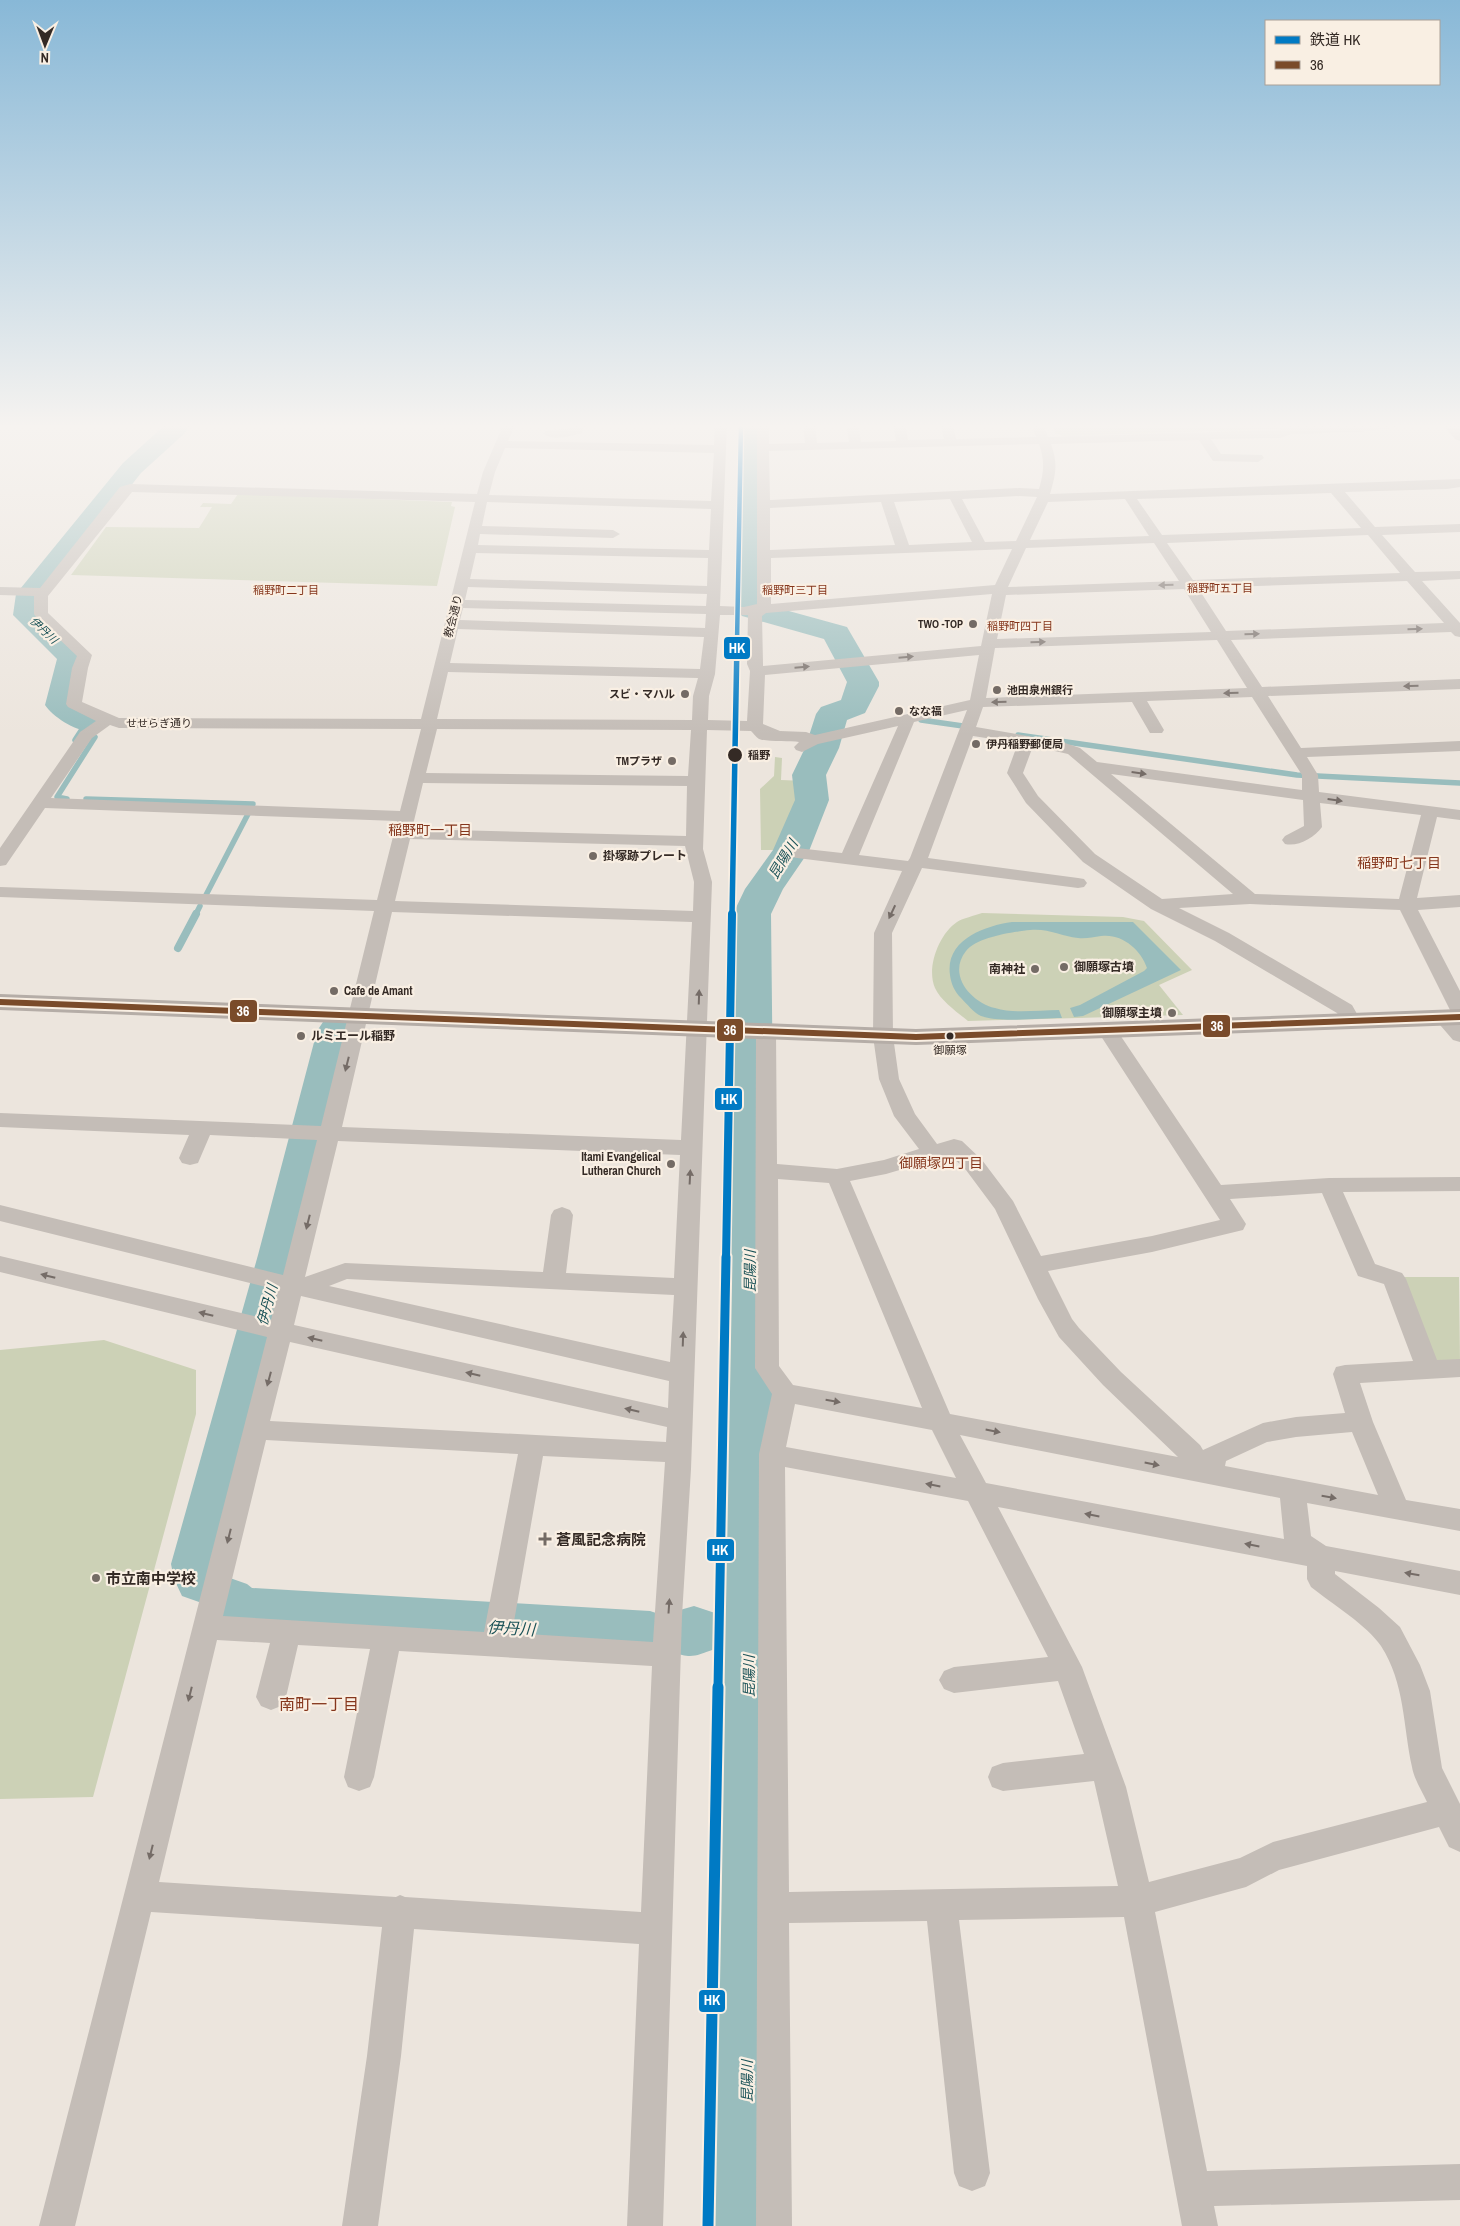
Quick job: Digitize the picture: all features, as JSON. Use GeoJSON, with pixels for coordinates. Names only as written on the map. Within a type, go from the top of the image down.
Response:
{"type":"FeatureCollection","features":[{"type":"Feature","properties":{"kind":"main road"},"geometry":{"type":"LineString","coordinates":[[0,1002],[883,1036],[1351,1021],[1456,1020]]}},
{"type":"Feature","properties":{"kind":"street"},"geometry":{"type":"LineString","coordinates":[[0,591],[37,592],[93,527]]}},
{"type":"Feature","properties":{"kind":"street","name":"教会通り"},"geometry":{"type":"LineString","coordinates":[[57,2226],[255,1430],[268,1328],[285,1284],[319,1132],[358,1016],[430,727],[428,724],[475,527]]}},
{"type":"Feature","properties":{"kind":"street"},"geometry":{"type":"LineString","coordinates":[[608,552],[615,527]]}},
{"type":"Feature","properties":{"kind":"street"},"geometry":{"type":"LineString","coordinates":[[645,2226],[668,1616],[678,1453],[698,1030],[703,882],[694,849],[696,781],[701,696],[707,674],[712,633],[716,527]]}},
{"type":"Feature","properties":{"kind":"street"},"geometry":{"type":"LineString","coordinates":[[763,527],[764,554],[754,612],[755,664],[758,671],[755,726],[766,737],[785,746],[804,746],[822,738],[977,703],[1460,684]]}},
{"type":"Feature","properties":{"kind":"street"},"geometry":{"type":"LineString","coordinates":[[896,527],[903,548]]}},
{"type":"Feature","properties":{"kind":"street"},"geometry":{"type":"LineString","coordinates":[[971,527],[980,544]]}},
{"type":"Feature","properties":{"kind":"street"},"geometry":{"type":"LineString","coordinates":[[932,1152],[905,1116],[889,1079],[883,1036],[883,933],[915,865],[977,703],[1000,589],[1029,527]]}},
{"type":"Feature","properties":{"kind":"street"},"geometry":{"type":"LineString","coordinates":[[1149,527],[1189,585],[1310,775],[1313,826],[1305,834],[1291,840]]}},
{"type":"Feature","properties":{"kind":"street"},"geometry":{"type":"LineString","coordinates":[[1367,527],[1458,629]]}},
{"type":"Feature","properties":{"kind":"street"},"geometry":{"type":"LineString","coordinates":[[764,554],[980,544],[1460,528]]}},
{"type":"Feature","properties":{"kind":"street"},"geometry":{"type":"LineString","coordinates":[[474,530],[613,534]]}},
{"type":"Feature","properties":{"kind":"street"},"geometry":{"type":"LineString","coordinates":[[470,549],[714,554]]}},
{"type":"Feature","properties":{"kind":"street"},"geometry":{"type":"LineString","coordinates":[[456,604],[754,612],[1000,589],[1006,591],[1460,575]]}},
{"type":"Feature","properties":{"kind":"street"},"geometry":{"type":"LineString","coordinates":[[461,584],[712,590]]}},
{"type":"Feature","properties":{"kind":"street","name":"せせらぎ通り"},"geometry":{"type":"LineString","coordinates":[[37,592],[41,596],[41,614],[85,655],[80,668],[74,704],[107,720],[119,723],[755,726]]}},
{"type":"Feature","properties":{"kind":"street"},"geometry":{"type":"LineString","coordinates":[[451,624],[712,633]]}},
{"type":"Feature","properties":{"kind":"street"},"geometry":{"type":"LineString","coordinates":[[758,671],[988,647],[1220,635],[1458,629]]}},
{"type":"Feature","properties":{"kind":"street"},"geometry":{"type":"LineString","coordinates":[[441,666],[707,674]]}},
{"type":"Feature","properties":{"kind":"street"},"geometry":{"type":"LineString","coordinates":[[1137,697],[1156,730]]}},
{"type":"Feature","properties":{"kind":"street"},"geometry":{"type":"LineString","coordinates":[[0,861],[86,735],[107,720]]}},
{"type":"Feature","properties":{"kind":"street"},"geometry":{"type":"LineString","coordinates":[[848,859],[907,723],[904,720]]}},
{"type":"Feature","properties":{"kind":"street"},"geometry":{"type":"LineString","coordinates":[[967,730],[1068,748],[1250,899]]}},
{"type":"Feature","properties":{"kind":"street"},"geometry":{"type":"LineString","coordinates":[[1027,740],[1015,773],[1032,799],[1089,858],[1158,905],[1222,937],[1345,1009],[1351,1021]]}},
{"type":"Feature","properties":{"kind":"street"},"geometry":{"type":"LineString","coordinates":[[1297,753],[1460,746]]}},
{"type":"Feature","properties":{"kind":"street"},"geometry":{"type":"LineString","coordinates":[[1091,766],[1430,813],[1460,815]]}},
{"type":"Feature","properties":{"kind":"street"},"geometry":{"type":"LineString","coordinates":[[417,778],[696,781]]}},
{"type":"Feature","properties":{"kind":"street"},"geometry":{"type":"LineString","coordinates":[[39,803],[407,816]]}},
{"type":"Feature","properties":{"kind":"street"},"geometry":{"type":"LineString","coordinates":[[1430,813],[1408,898],[1409,913],[1456,1020]]}},
{"type":"Feature","properties":{"kind":"street"},"geometry":{"type":"LineString","coordinates":[[403,834],[694,841]]}},
{"type":"Feature","properties":{"kind":"street"},"geometry":{"type":"LineString","coordinates":[[797,853],[1078,883]]}},
{"type":"Feature","properties":{"kind":"street"},"geometry":{"type":"LineString","coordinates":[[0,892],[701,917]]}},
{"type":"Feature","properties":{"kind":"street"},"geometry":{"type":"LineString","coordinates":[[1158,905],[1204,900],[1250,899],[1409,905],[1460,901]]}},
{"type":"Feature","properties":{"kind":"street"},"geometry":{"type":"LineString","coordinates":[[1036,1265],[1152,1244],[1235,1224],[1107,1030]]}},
{"type":"Feature","properties":{"kind":"street"},"geometry":{"type":"LineString","coordinates":[[757,1032],[767,1171],[767,1368],[785,1393],[940,1421],[1292,1490],[1460,1520]]}},
{"type":"Feature","properties":{"kind":"street"},"geometry":{"type":"LineString","coordinates":[[0,1120],[692,1148]]}},
{"type":"Feature","properties":{"kind":"street"},"geometry":{"type":"LineString","coordinates":[[190,1158],[202,1128]]}},
{"type":"Feature","properties":{"kind":"street"},"geometry":{"type":"LineString","coordinates":[[767,1171],[837,1176],[886,1167],[954,1146],[970,1160],[995,1190],[1036,1265],[1063,1324],[1110,1377],[1191,1452],[1202,1473]]}},
{"type":"Feature","properties":{"kind":"street"},"geometry":{"type":"LineString","coordinates":[[837,1176],[940,1421],[980,1494],[987,1514],[1068,1666],[1111,1787],[1137,1900],[1200,2226]]}},
{"type":"Feature","properties":{"kind":"street"},"geometry":{"type":"LineString","coordinates":[[1214,1193],[1329,1185],[1460,1184]]}},
{"type":"Feature","properties":{"kind":"street"},"geometry":{"type":"LineString","coordinates":[[1329,1185],[1366,1270],[1394,1279],[1428,1369]]}},
{"type":"Feature","properties":{"kind":"street"},"geometry":{"type":"LineString","coordinates":[[0,1213],[285,1284],[681,1374]]}},
{"type":"Feature","properties":{"kind":"street"},"geometry":{"type":"LineString","coordinates":[[553,1281],[562,1215]]}},
{"type":"Feature","properties":{"kind":"street"},"geometry":{"type":"LineString","coordinates":[[0,1264],[268,1328],[679,1420]]}},
{"type":"Feature","properties":{"kind":"street"},"geometry":{"type":"LineString","coordinates":[[285,1284],[345,1271],[685,1287]]}},
{"type":"Feature","properties":{"kind":"street"},"geometry":{"type":"LineString","coordinates":[[1397,1509],[1360,1422],[1345,1374],[1460,1368]]}},
{"type":"Feature","properties":{"kind":"street"},"geometry":{"type":"LineString","coordinates":[[774,2226],[772,1454],[785,1393]]}},
{"type":"Feature","properties":{"kind":"street"},"geometry":{"type":"LineString","coordinates":[[1202,1473],[1213,1455],[1263,1433],[1296,1427],[1360,1422]]}},
{"type":"Feature","properties":{"kind":"street"},"geometry":{"type":"LineString","coordinates":[[255,1430],[678,1453]]}},
{"type":"Feature","properties":{"kind":"street"},"geometry":{"type":"LineString","coordinates":[[496,1643],[532,1446]]}},
{"type":"Feature","properties":{"kind":"street"},"geometry":{"type":"LineString","coordinates":[[772,1454],[1460,1583]]}},
{"type":"Feature","properties":{"kind":"street"},"geometry":{"type":"LineString","coordinates":[[1292,1490],[1298,1542],[1320,1558]]}},
{"type":"Feature","properties":{"kind":"street"},"geometry":{"type":"LineString","coordinates":[[772,1908],[1137,1900],[1246,1872],[1274,1857],[1452,1813],[1427,1770],[1416,1692],[1406,1664],[1390,1636],[1369,1616],[1321,1578],[1320,1558]]}},
{"type":"Feature","properties":{"kind":"street"},"geometry":{"type":"LineString","coordinates":[[207,1627],[496,1643],[668,1655]]}},
{"type":"Feature","properties":{"kind":"street"},"geometry":{"type":"LineString","coordinates":[[271,1697],[287,1632]]}},
{"type":"Feature","properties":{"kind":"street"},"geometry":{"type":"LineString","coordinates":[[358,1776],[387,1638]]}},
{"type":"Feature","properties":{"kind":"street"},"geometry":{"type":"LineString","coordinates":[[954,1680],[1068,1666]]}},
{"type":"Feature","properties":{"kind":"street"},"geometry":{"type":"LineString","coordinates":[[1003,1777],[1103,1766]]}},
{"type":"Feature","properties":{"kind":"street"},"geometry":{"type":"LineString","coordinates":[[140,1896],[655,1928]]}},
{"type":"Feature","properties":{"kind":"street"},"geometry":{"type":"LineString","coordinates":[[941,1905],[972,2173]]}},
{"type":"Feature","properties":{"kind":"street"},"geometry":{"type":"LineString","coordinates":[[360,2226],[384,2056],[400,1911]]}},
{"type":"Feature","properties":{"kind":"street"},"geometry":{"type":"LineString","coordinates":[[1193,2189],[1460,2182]]}},
{"type":"Feature","properties":{"kind":"green space"},"geometry":{"type":"Polygon","coordinates":[[[106,527],[450,527],[437,586],[71,575],[106,527]]]}},
{"type":"Feature","properties":{"kind":"green space"},"geometry":{"type":"Polygon","coordinates":[[[775,757],[782,758],[781,780],[805,781],[808,799],[803,810],[793,809],[776,850],[761,850],[760,789],[774,776],[775,757]]]}},
{"type":"Feature","properties":{"kind":"green space"},"geometry":{"type":"Polygon","coordinates":[[[982,913],[1123,917],[1144,921],[1192,970],[1159,985],[1183,1015],[968,1021],[941,997],[935,988],[932,971],[933,961],[940,943],[951,927],[959,921],[982,913]]]}},
{"type":"Feature","properties":{"kind":"green space"},"geometry":{"type":"Polygon","coordinates":[[[1398,1277],[1459,1277],[1460,1364],[1436,1365],[1398,1277]]]}},
{"type":"Feature","properties":{"kind":"green space","name":"市立南中学校"},"geometry":{"type":"Polygon","coordinates":[[[104,1340],[196,1370],[196,1414],[93,1797],[0,1799],[0,1350],[104,1340]]]}},
{"type":"Feature","properties":{"kind":"water"},"geometry":{"type":"Polygon","coordinates":[[[1012,922],[1133,922],[1181,970],[1083,1016],[1074,1017],[1070,1008],[1080,1005],[1147,968],[1135,949],[1123,940],[1108,936],[1078,938],[1049,931],[1030,930],[996,936],[971,946],[961,960],[960,978],[970,994],[986,1005],[995,1008],[1019,1011],[1059,1010],[1062,1018],[1009,1020],[981,1016],[959,996],[952,985],[950,963],[960,944],[969,937],[990,927],[1012,922]]]}},
{"type":"Feature","properties":{"kind":"waterway","name":"伊丹川"},"geometry":{"type":"LineString","coordinates":[[85,527],[31,594],[28,615],[73,657],[61,705],[89,721]]}},
{"type":"Feature","properties":{"kind":"waterway","name":"昆陽川"},"geometry":{"type":"LineString","coordinates":[[747,2226],[752,914],[764,889],[791,851],[812,800],[809,775],[822,748],[832,714],[854,706],[863,686],[863,682],[836,633],[752,610],[753,527]]}},
{"type":"Feature","properties":{"kind":"waterway"},"geometry":{"type":"LineString","coordinates":[[75,740],[88,720]]}},
{"type":"Feature","properties":{"kind":"waterway"},"geometry":{"type":"LineString","coordinates":[[921,720],[963,726]]}},
{"type":"Feature","properties":{"kind":"waterway"},"geometry":{"type":"LineString","coordinates":[[1018,735],[1297,775],[1460,783]]}},
{"type":"Feature","properties":{"kind":"waterway"},"geometry":{"type":"LineString","coordinates":[[67,799],[57,797],[95,737]]}},
{"type":"Feature","properties":{"kind":"waterway"},"geometry":{"type":"LineString","coordinates":[[86,799],[253,804],[252,806]]}},
{"type":"Feature","properties":{"kind":"waterway"},"geometry":{"type":"LineString","coordinates":[[206,895],[248,814]]}},
{"type":"Feature","properties":{"kind":"waterway"},"geometry":{"type":"LineString","coordinates":[[196,914],[200,906]]}},
{"type":"Feature","properties":{"kind":"waterway"},"geometry":{"type":"LineString","coordinates":[[178,948],[196,914]]}},
{"type":"Feature","properties":{"kind":"waterway","name":"伊丹川"},"geometry":{"type":"LineString","coordinates":[[202,1579],[199,1564],[282,1255],[338,1031]]}},
{"type":"Feature","properties":{"kind":"waterway","name":"伊丹川"},"geometry":{"type":"LineString","coordinates":[[227,1601],[239,1612],[650,1636]]}},
{"type":"Feature","properties":{"kind":"waterway","name":"伊丹川"},"geometry":{"type":"LineString","coordinates":[[687,1632],[694,1631]]}},
{"type":"Feature","properties":{"kind":"rail line","name":"HK"},"geometry":{"type":"LineString","coordinates":[[708,2226],[739,527]]}},
{"type":"Feature","properties":{"kind":"transit line","name":"36"},"geometry":{"type":"LineString","coordinates":[[0,1002],[916,1037],[1460,1017]]}},
{"type":"Feature","properties":{"kind":"place","name":"TWO -TOP"},"geometry":{"type":"Point","coordinates":[973,624]}},
{"type":"Feature","properties":{"kind":"place","name":"池田泉州銀行"},"geometry":{"type":"Point","coordinates":[997,690]}},
{"type":"Feature","properties":{"kind":"place","name":"スビ・マハル"},"geometry":{"type":"Point","coordinates":[685,694]}},
{"type":"Feature","properties":{"kind":"place","name":"なな福"},"geometry":{"type":"Point","coordinates":[899,711]}},
{"type":"Feature","properties":{"kind":"place","name":"伊丹稲野郵便局"},"geometry":{"type":"Point","coordinates":[976,744]}},
{"type":"Feature","properties":{"kind":"place","name":"稲野"},"geometry":{"type":"Point","coordinates":[735,755]}},
{"type":"Feature","properties":{"kind":"place","name":"TMプラザ"},"geometry":{"type":"Point","coordinates":[672,761]}},
{"type":"Feature","properties":{"kind":"place","name":"掛塚跡プレート"},"geometry":{"type":"Point","coordinates":[593,856]}},
{"type":"Feature","properties":{"kind":"place","name":"御願塚古墳"},"geometry":{"type":"Point","coordinates":[1064,967]}},
{"type":"Feature","properties":{"kind":"place","name":"南神社"},"geometry":{"type":"Point","coordinates":[1035,969]}},
{"type":"Feature","properties":{"kind":"place","name":"Cafe de Amant"},"geometry":{"type":"Point","coordinates":[334,991]}},
{"type":"Feature","properties":{"kind":"place","name":"御願塚主墳"},"geometry":{"type":"Point","coordinates":[1172,1013]}},
{"type":"Feature","properties":{"kind":"place","name":"ルミエール稲野"},"geometry":{"type":"Point","coordinates":[301,1036]}},
{"type":"Feature","properties":{"kind":"place","name":"御願塚"},"geometry":{"type":"Point","coordinates":[950,1036]}},
{"type":"Feature","properties":{"kind":"place","name":"Itami Evangelical Lutheran Church"},"geometry":{"type":"Point","coordinates":[671,1164]}},
{"type":"Feature","properties":{"kind":"place","name":"蒼風記念病院"},"geometry":{"type":"Point","coordinates":[545,1539]}},
{"type":"Feature","properties":{"kind":"place","name":"市立南中学校"},"geometry":{"type":"Point","coordinates":[96,1578]}},
{"type":"Feature","properties":{"kind":"district","name":"稲野町五丁目"},"geometry":{"type":"Point","coordinates":[1220,588]}},
{"type":"Feature","properties":{"kind":"district","name":"稲野町二丁目"},"geometry":{"type":"Point","coordinates":[286,590]}},
{"type":"Feature","properties":{"kind":"district","name":"稲野町三丁目"},"geometry":{"type":"Point","coordinates":[795,590]}},
{"type":"Feature","properties":{"kind":"district","name":"稲野町四丁目"},"geometry":{"type":"Point","coordinates":[1020,626]}},
{"type":"Feature","properties":{"kind":"district","name":"稲野町一丁目"},"geometry":{"type":"Point","coordinates":[430,830]}},
{"type":"Feature","properties":{"kind":"district","name":"稲野町七丁目"},"geometry":{"type":"Point","coordinates":[1399,863]}},
{"type":"Feature","properties":{"kind":"district","name":"御願塚四丁目"},"geometry":{"type":"Point","coordinates":[941,1163]}},
{"type":"Feature","properties":{"kind":"district","name":"南町一丁目"},"geometry":{"type":"Point","coordinates":[319,1704]}}]}
